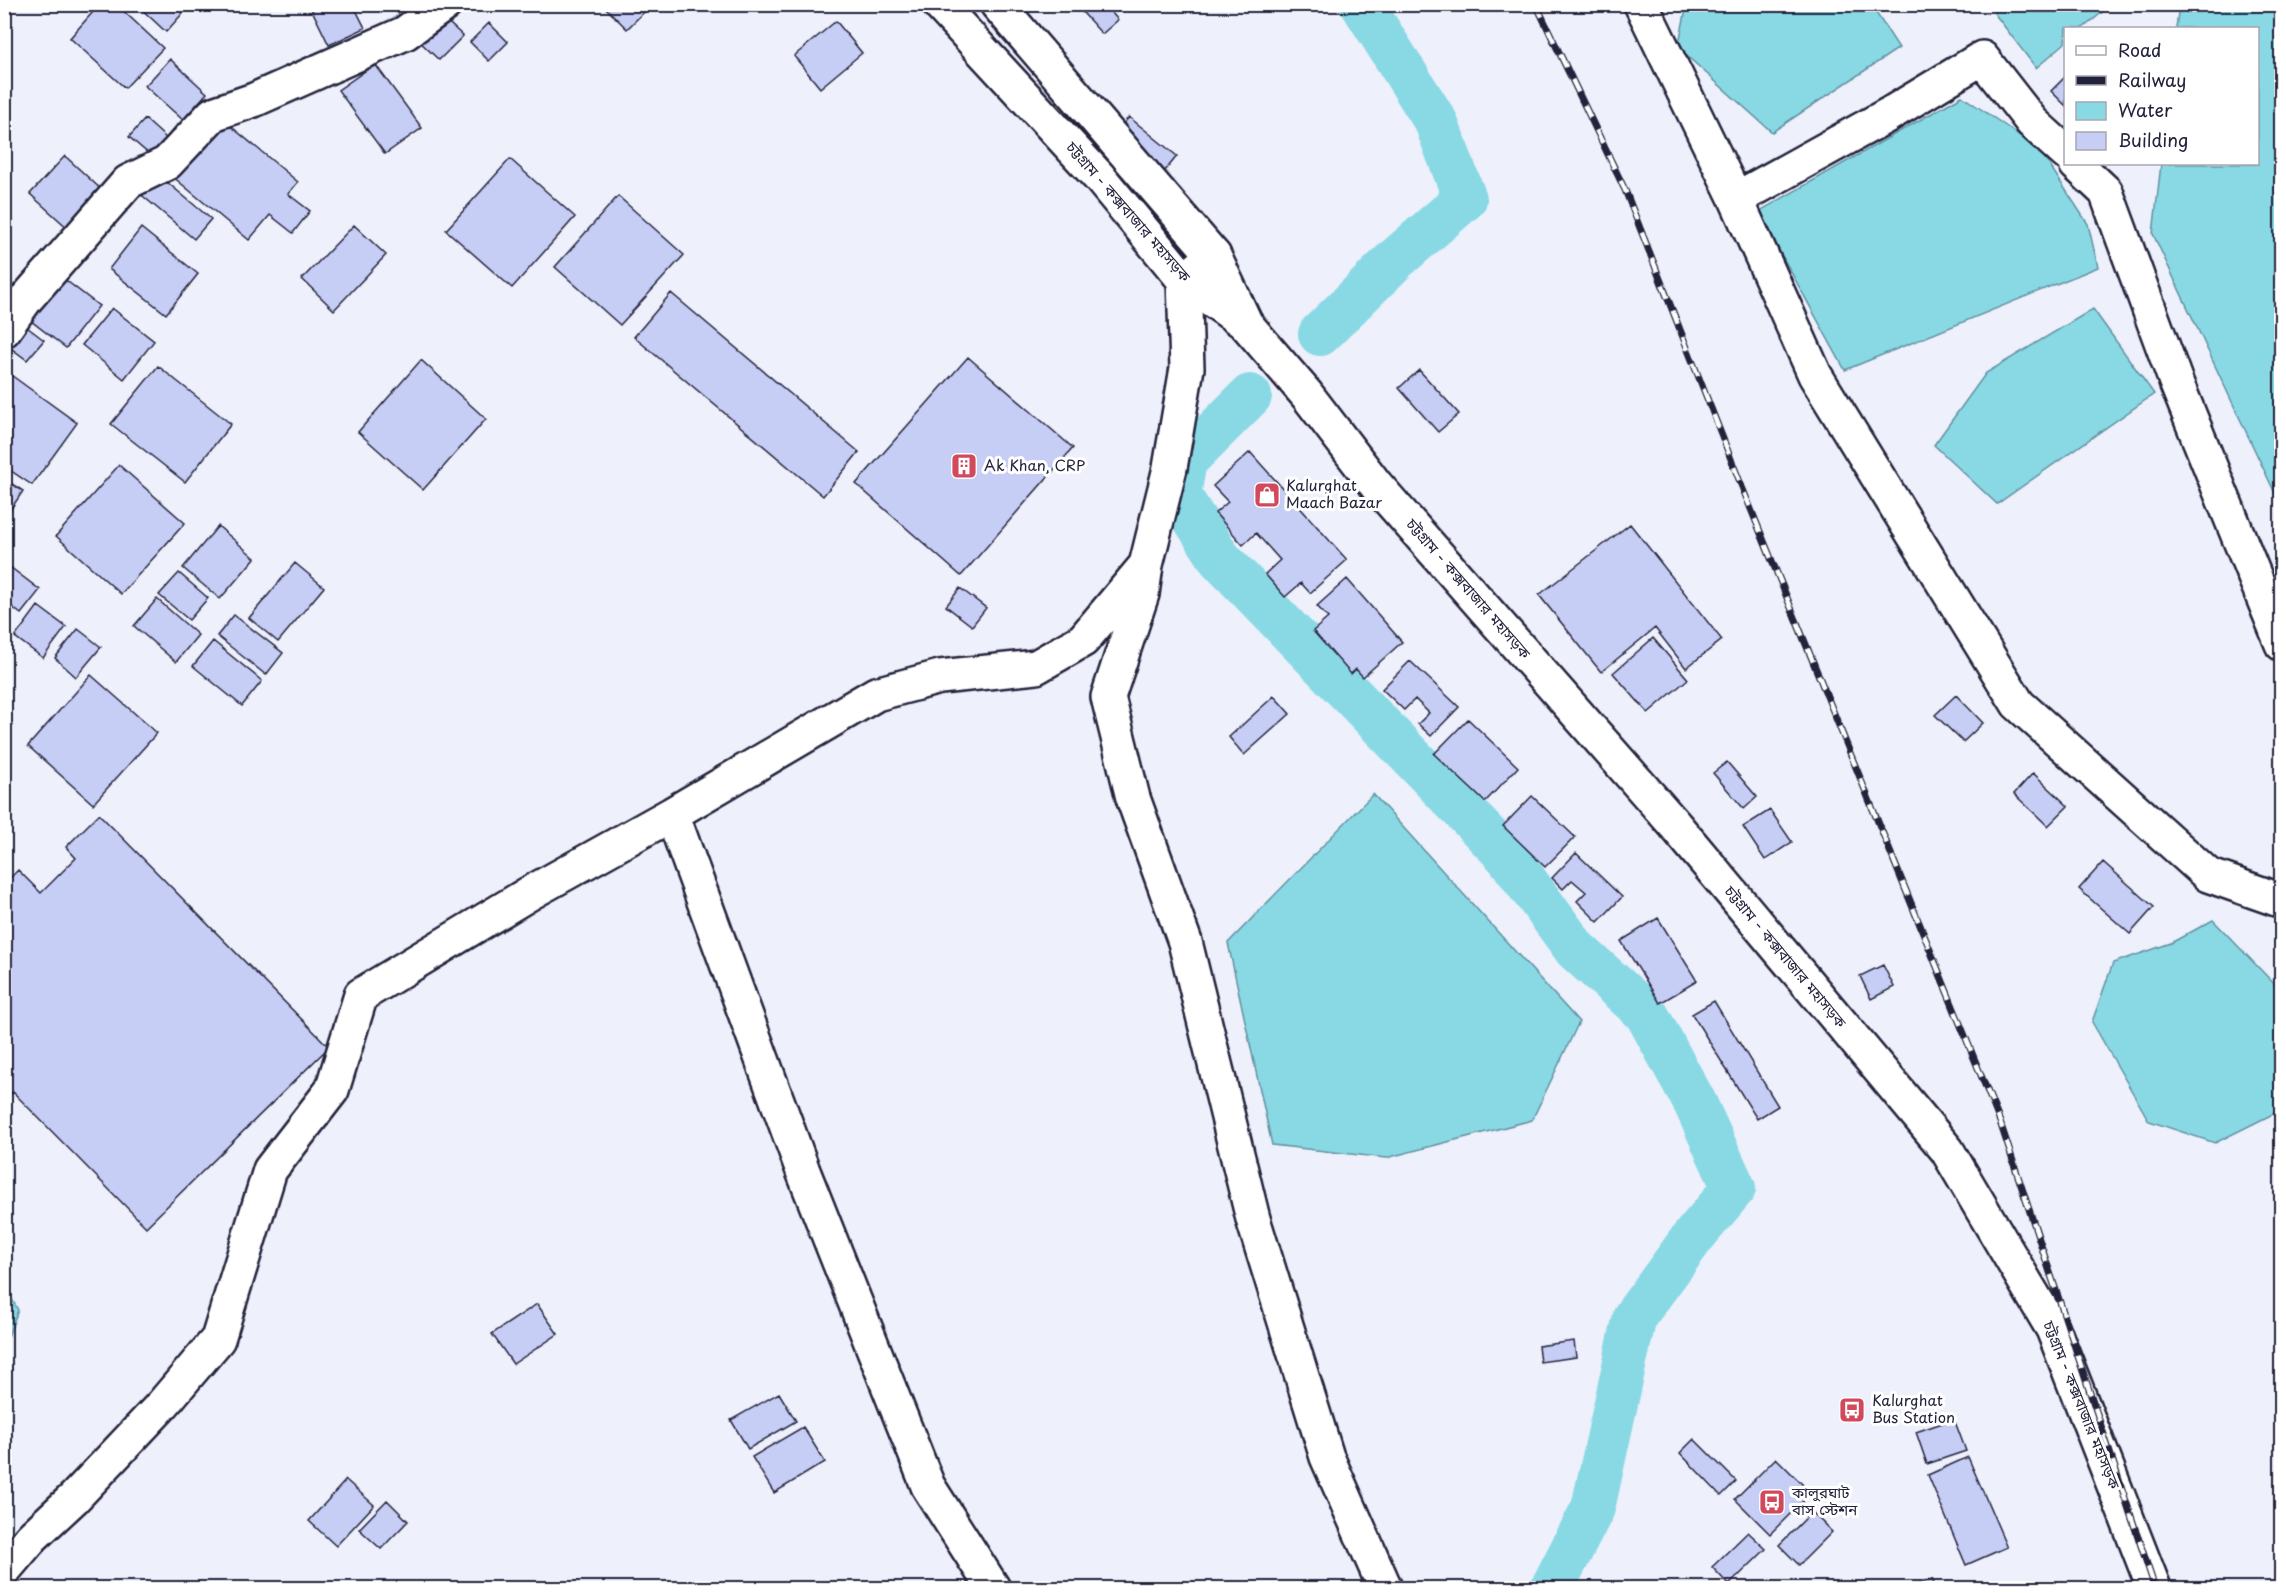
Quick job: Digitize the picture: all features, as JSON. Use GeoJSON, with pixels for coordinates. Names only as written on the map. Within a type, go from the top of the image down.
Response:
{"type":"FeatureCollection","features":[{"type":"Feature","properties":{"kind":"main road"},"geometry":{"type":"LineString","coordinates":[[4,330],[32,291],[128,182],[167,163],[213,114],[254,100],[405,33],[445,4]]}},
{"type":"Feature","properties":{"kind":"main road","name":"চট্টগ্রাম - কক্সবাজার মহাসড়ক"},"geometry":{"type":"LineString","coordinates":[[939,4],[1099,177],[1184,280],[1245,324],[1307,395],[1376,484],[1675,825],[1947,1150],[2053,1329],[2154,1588]]}},
{"type":"Feature","properties":{"kind":"main road"},"geometry":{"type":"LineString","coordinates":[[997,4],[1214,256],[1245,324]]}},
{"type":"Feature","properties":{"kind":"main road"},"geometry":{"type":"LineString","coordinates":[[1641,4],[1736,200],[1815,375],[2018,704],[2208,875],[2282,901]]}},
{"type":"Feature","properties":{"kind":"main road"},"geometry":{"type":"LineString","coordinates":[[1736,200],[1888,115],[1982,58],[2032,122],[2064,151]]}},
{"type":"Feature","properties":{"kind":"main road"},"geometry":{"type":"LineString","coordinates":[[2077,165],[2106,192],[2175,382],[2282,644]]}},
{"type":"Feature","properties":{"kind":"main road"},"geometry":{"type":"LineString","coordinates":[[1214,256],[1184,280],[1187,368],[1170,468],[1146,565],[1142,594],[1108,697],[1133,798],[1185,942],[1253,1219],[1327,1456],[1385,1588]]}},
{"type":"Feature","properties":{"kind":"main road"},"geometry":{"type":"LineString","coordinates":[[4,1570],[32,1537],[74,1498],[162,1406],[218,1339],[270,1170],[332,1090],[361,995],[530,893],[672,814],[876,694],[940,677],[1036,667],[1083,640],[1146,565]]}},
{"type":"Feature","properties":{"kind":"main road"},"geometry":{"type":"LineString","coordinates":[[672,814],[804,1171],[928,1486],[993,1588]]}},
{"type":"Feature","properties":{"kind":"water"},"geometry":{"type":"Polygon","coordinates":[[[1687,4],[1871,5],[1899,48],[1772,132],[1678,48],[1687,4]]]}},
{"type":"Feature","properties":{"kind":"water"},"geometry":{"type":"Polygon","coordinates":[[[1995,4],[2111,5],[2084,27],[2064,27],[2064,44],[2036,68],[1994,13],[1995,4]]]}},
{"type":"Feature","properties":{"kind":"water"},"geometry":{"type":"Polygon","coordinates":[[[2179,5],[2281,5],[2281,506],[2153,234],[2161,165],[2259,165],[2259,27],[2176,27],[2179,5]]]}},
{"type":"Feature","properties":{"kind":"water"},"geometry":{"type":"Polygon","coordinates":[[[1962,96],[2039,149],[2088,224],[2098,267],[1845,370],[1758,212],[1962,96]]]}},
{"type":"Feature","properties":{"kind":"water"},"geometry":{"type":"Polygon","coordinates":[[[2093,309],[2154,394],[1997,504],[1934,445],[1986,373],[2093,309]]]}},
{"type":"Feature","properties":{"kind":"water"},"geometry":{"type":"Polygon","coordinates":[[[1373,794],[1579,1022],[1532,1120],[1386,1158],[1272,1145],[1228,943],[1373,794]]]}},
{"type":"Feature","properties":{"kind":"water"},"geometry":{"type":"Polygon","coordinates":[[[2213,920],[2282,992],[2281,1110],[2215,1143],[2149,1121],[2092,1022],[2113,963],[2171,943],[2213,920]]]}},
{"type":"Feature","properties":{"kind":"water"},"geometry":{"type":"Polygon","coordinates":[[[5,1287],[18,1310],[4,1345],[5,1287]]]}},
{"type":"Feature","properties":{"kind":"building"},"geometry":{"type":"Polygon","coordinates":[[[100,4],[116,4],[163,48],[125,88],[70,38],[100,4]]]}},
{"type":"Feature","properties":{"kind":"building"},"geometry":{"type":"Polygon","coordinates":[[[136,4],[191,4],[166,32],[136,4]]]}},
{"type":"Feature","properties":{"kind":"building"},"geometry":{"type":"Polygon","coordinates":[[[314,4],[353,4],[365,28],[329,45],[310,6],[314,4]]]}},
{"type":"Feature","properties":{"kind":"building"},"geometry":{"type":"Polygon","coordinates":[[[390,4],[406,4],[396,12],[390,4]]]}},
{"type":"Feature","properties":{"kind":"building"},"geometry":{"type":"Polygon","coordinates":[[[602,4],[652,4],[627,29],[602,4]]]}},
{"type":"Feature","properties":{"kind":"building"},"geometry":{"type":"Polygon","coordinates":[[[1075,4],[1104,4],[1118,20],[1102,34],[1075,4]]]}},
{"type":"Feature","properties":{"kind":"building"},"geometry":{"type":"Polygon","coordinates":[[[438,13],[463,36],[439,60],[415,37],[438,13]]]}},
{"type":"Feature","properties":{"kind":"building"},"geometry":{"type":"Polygon","coordinates":[[[836,21],[862,53],[820,88],[794,56],[836,21]]]}},
{"type":"Feature","properties":{"kind":"building"},"geometry":{"type":"Polygon","coordinates":[[[489,23],[508,42],[489,61],[470,42],[489,23]]]}},
{"type":"Feature","properties":{"kind":"building"},"geometry":{"type":"Polygon","coordinates":[[[170,59],[207,93],[183,120],[145,86],[170,59]]]}},
{"type":"Feature","properties":{"kind":"building"},"geometry":{"type":"Polygon","coordinates":[[[375,64],[422,128],[385,154],[338,90],[375,64]]]}},
{"type":"Feature","properties":{"kind":"building"},"geometry":{"type":"Polygon","coordinates":[[[2064,78],[2064,104],[2051,91],[2064,78]]]}},
{"type":"Feature","properties":{"kind":"building"},"geometry":{"type":"Polygon","coordinates":[[[1129,117],[1177,156],[1161,176],[1112,137],[1129,117]]]}},
{"type":"Feature","properties":{"kind":"building"},"geometry":{"type":"Polygon","coordinates":[[[221,118],[298,182],[288,194],[310,211],[293,233],[270,215],[249,240],[172,176],[221,118]]]}},
{"type":"Feature","properties":{"kind":"building"},"geometry":{"type":"Polygon","coordinates":[[[145,119],[166,138],[176,126],[184,133],[150,155],[129,137],[145,119]]]}},
{"type":"Feature","properties":{"kind":"building"},"geometry":{"type":"Polygon","coordinates":[[[65,156],[104,192],[70,230],[30,194],[65,156]]]}},
{"type":"Feature","properties":{"kind":"building"},"geometry":{"type":"Polygon","coordinates":[[[510,159],[575,217],[512,288],[446,230],[510,159]]]}},
{"type":"Feature","properties":{"kind":"building"},"geometry":{"type":"Polygon","coordinates":[[[155,172],[211,219],[194,239],[138,192],[155,172]]]}},
{"type":"Feature","properties":{"kind":"building"},"geometry":{"type":"Polygon","coordinates":[[[618,196],[684,255],[620,325],[555,267],[618,196]]]}},
{"type":"Feature","properties":{"kind":"building"},"geometry":{"type":"Polygon","coordinates":[[[354,225],[386,255],[334,310],[302,279],[354,225]]]}},
{"type":"Feature","properties":{"kind":"building"},"geometry":{"type":"Polygon","coordinates":[[[141,228],[198,274],[166,314],[109,269],[141,228]]]}},
{"type":"Feature","properties":{"kind":"building"},"geometry":{"type":"Polygon","coordinates":[[[59,275],[99,306],[66,348],[26,317],[59,275]]]}},
{"type":"Feature","properties":{"kind":"building"},"geometry":{"type":"Polygon","coordinates":[[[671,293],[859,452],[823,496],[634,337],[671,293]]]}},
{"type":"Feature","properties":{"kind":"building"},"geometry":{"type":"Polygon","coordinates":[[[112,308],[154,341],[124,379],[82,345],[112,308]]]}},
{"type":"Feature","properties":{"kind":"building"},"geometry":{"type":"Polygon","coordinates":[[[19,321],[44,340],[27,360],[4,343],[19,321]]]}},
{"type":"Feature","properties":{"kind":"building","name":"Ak Khan, CRP"},"geometry":{"type":"Polygon","coordinates":[[[968,357],[1073,448],[961,576],[856,484],[968,357]]]}},
{"type":"Feature","properties":{"kind":"building"},"geometry":{"type":"Polygon","coordinates":[[[421,360],[486,419],[423,490],[358,432],[421,360]]]}},
{"type":"Feature","properties":{"kind":"building"},"geometry":{"type":"Polygon","coordinates":[[[158,366],[231,424],[185,482],[111,424],[158,366]]]}},
{"type":"Feature","properties":{"kind":"building"},"geometry":{"type":"Polygon","coordinates":[[[4,370],[77,423],[32,485],[4,466],[4,370]]]}},
{"type":"Feature","properties":{"kind":"building"},"geometry":{"type":"Polygon","coordinates":[[[1419,370],[1459,414],[1438,432],[1399,388],[1419,370]]]}},
{"type":"Feature","properties":{"kind":"building"},"geometry":{"type":"Polygon","coordinates":[[[1250,452],[1347,560],[1310,593],[1301,583],[1285,597],[1265,574],[1280,560],[1256,533],[1243,545],[1215,513],[1228,502],[1213,486],[1250,452]]]}},
{"type":"Feature","properties":{"kind":"building"},"geometry":{"type":"Polygon","coordinates":[[[119,465],[185,523],[121,594],[56,536],[119,465]]]}},
{"type":"Feature","properties":{"kind":"building"},"geometry":{"type":"Polygon","coordinates":[[[4,479],[23,491],[4,519],[4,479]]]}},
{"type":"Feature","properties":{"kind":"building"},"geometry":{"type":"Polygon","coordinates":[[[1630,524],[1722,640],[1686,668],[1655,628],[1601,672],[1539,595],[1630,524]]]}},
{"type":"Feature","properties":{"kind":"building"},"geometry":{"type":"Polygon","coordinates":[[[218,526],[255,558],[220,599],[183,568],[218,526]]]}},
{"type":"Feature","properties":{"kind":"building"},"geometry":{"type":"Polygon","coordinates":[[[295,563],[324,587],[278,642],[249,618],[295,563]]]}},
{"type":"Feature","properties":{"kind":"building"},"geometry":{"type":"Polygon","coordinates":[[[10,567],[40,590],[21,614],[4,601],[4,575],[10,567]]]}},
{"type":"Feature","properties":{"kind":"building"},"geometry":{"type":"Polygon","coordinates":[[[179,573],[208,598],[189,620],[159,595],[179,573]]]}},
{"type":"Feature","properties":{"kind":"building"},"geometry":{"type":"Polygon","coordinates":[[[1347,579],[1402,642],[1363,677],[1356,669],[1351,674],[1313,631],[1328,618],[1317,606],[1347,579]]]}},
{"type":"Feature","properties":{"kind":"building"},"geometry":{"type":"Polygon","coordinates":[[[960,588],[986,608],[972,626],[946,606],[960,588]]]}},
{"type":"Feature","properties":{"kind":"building"},"geometry":{"type":"Polygon","coordinates":[[[157,599],[198,635],[176,662],[134,626],[157,599]]]}},
{"type":"Feature","properties":{"kind":"building"},"geometry":{"type":"Polygon","coordinates":[[[38,606],[66,627],[43,658],[15,637],[38,606]]]}},
{"type":"Feature","properties":{"kind":"building"},"geometry":{"type":"Polygon","coordinates":[[[234,615],[283,653],[266,675],[217,636],[234,615]]]}},
{"type":"Feature","properties":{"kind":"building"},"geometry":{"type":"Polygon","coordinates":[[[78,629],[101,647],[76,677],[55,658],[78,629]]]}},
{"type":"Feature","properties":{"kind":"building"},"geometry":{"type":"Polygon","coordinates":[[[1653,638],[1688,679],[1648,713],[1613,673],[1653,638]]]}},
{"type":"Feature","properties":{"kind":"building"},"geometry":{"type":"Polygon","coordinates":[[[213,641],[262,681],[242,706],[193,666],[213,641]]]}},
{"type":"Feature","properties":{"kind":"building"},"geometry":{"type":"Polygon","coordinates":[[[1410,661],[1459,707],[1431,736],[1418,724],[1429,713],[1415,699],[1404,710],[1382,689],[1410,661]]]}},
{"type":"Feature","properties":{"kind":"building"},"geometry":{"type":"Polygon","coordinates":[[[91,675],[157,733],[93,804],[28,746],[91,675]]]}},
{"type":"Feature","properties":{"kind":"building"},"geometry":{"type":"Polygon","coordinates":[[[1956,695],[1983,723],[1963,742],[1935,715],[1956,695]]]}},
{"type":"Feature","properties":{"kind":"building"},"geometry":{"type":"Polygon","coordinates":[[[1274,696],[1290,714],[1244,755],[1229,737],[1274,696]]]}},
{"type":"Feature","properties":{"kind":"building"},"geometry":{"type":"Polygon","coordinates":[[[1468,719],[1518,767],[1485,802],[1434,754],[1468,719]]]}},
{"type":"Feature","properties":{"kind":"building"},"geometry":{"type":"Polygon","coordinates":[[[1727,762],[1757,797],[1744,809],[1713,773],[1727,762]]]}},
{"type":"Feature","properties":{"kind":"building"},"geometry":{"type":"Polygon","coordinates":[[[2033,773],[2068,806],[2048,826],[2014,794],[2033,773]]]}},
{"type":"Feature","properties":{"kind":"building"},"geometry":{"type":"Polygon","coordinates":[[[1532,796],[1575,837],[1545,867],[1503,826],[1532,796]]]}},
{"type":"Feature","properties":{"kind":"building"},"geometry":{"type":"Polygon","coordinates":[[[1770,810],[1792,842],[1765,860],[1743,827],[1770,810]]]}},
{"type":"Feature","properties":{"kind":"building"},"geometry":{"type":"Polygon","coordinates":[[[99,814],[329,1047],[146,1227],[13,1092],[4,1101],[4,884],[18,870],[41,893],[76,858],[66,847],[99,814]]]}},
{"type":"Feature","properties":{"kind":"building"},"geometry":{"type":"Polygon","coordinates":[[[1576,853],[1622,897],[1598,922],[1577,901],[1586,892],[1572,880],[1563,889],[1552,878],[1576,853]]]}},
{"type":"Feature","properties":{"kind":"building"},"geometry":{"type":"Polygon","coordinates":[[[2103,862],[2154,907],[2130,934],[2079,889],[2103,862]]]}},
{"type":"Feature","properties":{"kind":"building"},"geometry":{"type":"Polygon","coordinates":[[[1658,918],[1697,981],[1660,1003],[1621,941],[1658,918]]]}},
{"type":"Feature","properties":{"kind":"building"},"geometry":{"type":"Polygon","coordinates":[[[1883,965],[1894,987],[1871,999],[1860,976],[1883,965]]]}},
{"type":"Feature","properties":{"kind":"building"},"geometry":{"type":"Polygon","coordinates":[[[1714,1001],[1778,1106],[1757,1119],[1692,1014],[1714,1001]]]}},
{"type":"Feature","properties":{"kind":"building"},"geometry":{"type":"Polygon","coordinates":[[[537,1304],[558,1334],[513,1364],[492,1334],[537,1304]]]}},
{"type":"Feature","properties":{"kind":"building"},"geometry":{"type":"Polygon","coordinates":[[[1574,1341],[1576,1357],[1540,1362],[1538,1346],[1574,1341]]]}},
{"type":"Feature","properties":{"kind":"building"},"geometry":{"type":"Polygon","coordinates":[[[779,1393],[796,1421],[748,1449],[731,1420],[779,1393]]]}},
{"type":"Feature","properties":{"kind":"building"},"geometry":{"type":"Polygon","coordinates":[[[1954,1419],[1966,1451],[1927,1464],[1916,1432],[1954,1419]]]}},
{"type":"Feature","properties":{"kind":"building"},"geometry":{"type":"Polygon","coordinates":[[[803,1427],[825,1462],[774,1493],[752,1457],[803,1427]]]}},
{"type":"Feature","properties":{"kind":"building"},"geometry":{"type":"Polygon","coordinates":[[[1694,1439],[1736,1481],[1721,1496],[1680,1453],[1694,1439]]]}},
{"type":"Feature","properties":{"kind":"building"},"geometry":{"type":"Polygon","coordinates":[[[1968,1457],[2007,1547],[1966,1565],[1928,1475],[1968,1457]]]}},
{"type":"Feature","properties":{"kind":"building"},"geometry":{"type":"Polygon","coordinates":[[[1776,1458],[1811,1493],[1770,1534],[1735,1499],[1776,1458]]]}},
{"type":"Feature","properties":{"kind":"building"},"geometry":{"type":"Polygon","coordinates":[[[346,1480],[374,1505],[336,1546],[309,1521],[346,1480]]]}},
{"type":"Feature","properties":{"kind":"building"},"geometry":{"type":"Polygon","coordinates":[[[387,1500],[408,1521],[381,1549],[359,1529],[387,1500]]]}},
{"type":"Feature","properties":{"kind":"building"},"geometry":{"type":"Polygon","coordinates":[[[1812,1512],[1832,1532],[1799,1565],[1779,1545],[1812,1512]]]}},
{"type":"Feature","properties":{"kind":"building"},"geometry":{"type":"Polygon","coordinates":[[[1748,1532],[1766,1549],[1729,1585],[1712,1567],[1748,1532]]]}},
{"type":"Feature","properties":{"kind":"building"},"geometry":{"type":"Polygon","coordinates":[[[1932,1579],[1936,1588],[1909,1588],[1932,1579]]]}},
{"type":"Feature","properties":{"kind":"waterway"},"geometry":{"type":"LineString","coordinates":[[1320,334],[1396,259],[1465,199],[1436,122],[1362,4]]}},
{"type":"Feature","properties":{"kind":"waterway"},"geometry":{"type":"LineString","coordinates":[[1250,396],[1185,461],[1179,495],[1220,559],[1508,857],[1576,950],[1646,1013],[1695,1103],[1734,1188],[1693,1237],[1635,1316],[1593,1508],[1552,1588]]}},
{"type":"Feature","properties":{"kind":"railway"},"geometry":{"type":"LineString","coordinates":[[1536,4],[1625,190],[1742,487],[2000,1122],[2155,1588]]}},
{"type":"Feature","properties":{"kind":"place","name":"Ak Khan, CRP"},"geometry":{"type":"Point","coordinates":[964,466]}},
{"type":"Feature","properties":{"kind":"place","name":"Kalurghat Maach Bazar"},"geometry":{"type":"Point","coordinates":[1267,495]}},
{"type":"Feature","properties":{"kind":"place","name":"Kalurghat Bus Station"},"geometry":{"type":"Point","coordinates":[1852,1410]}},
{"type":"Feature","properties":{"kind":"place","name":"কালুরঘাট বাস স্টেশন"},"geometry":{"type":"Point","coordinates":[1772,1502]}}]}
